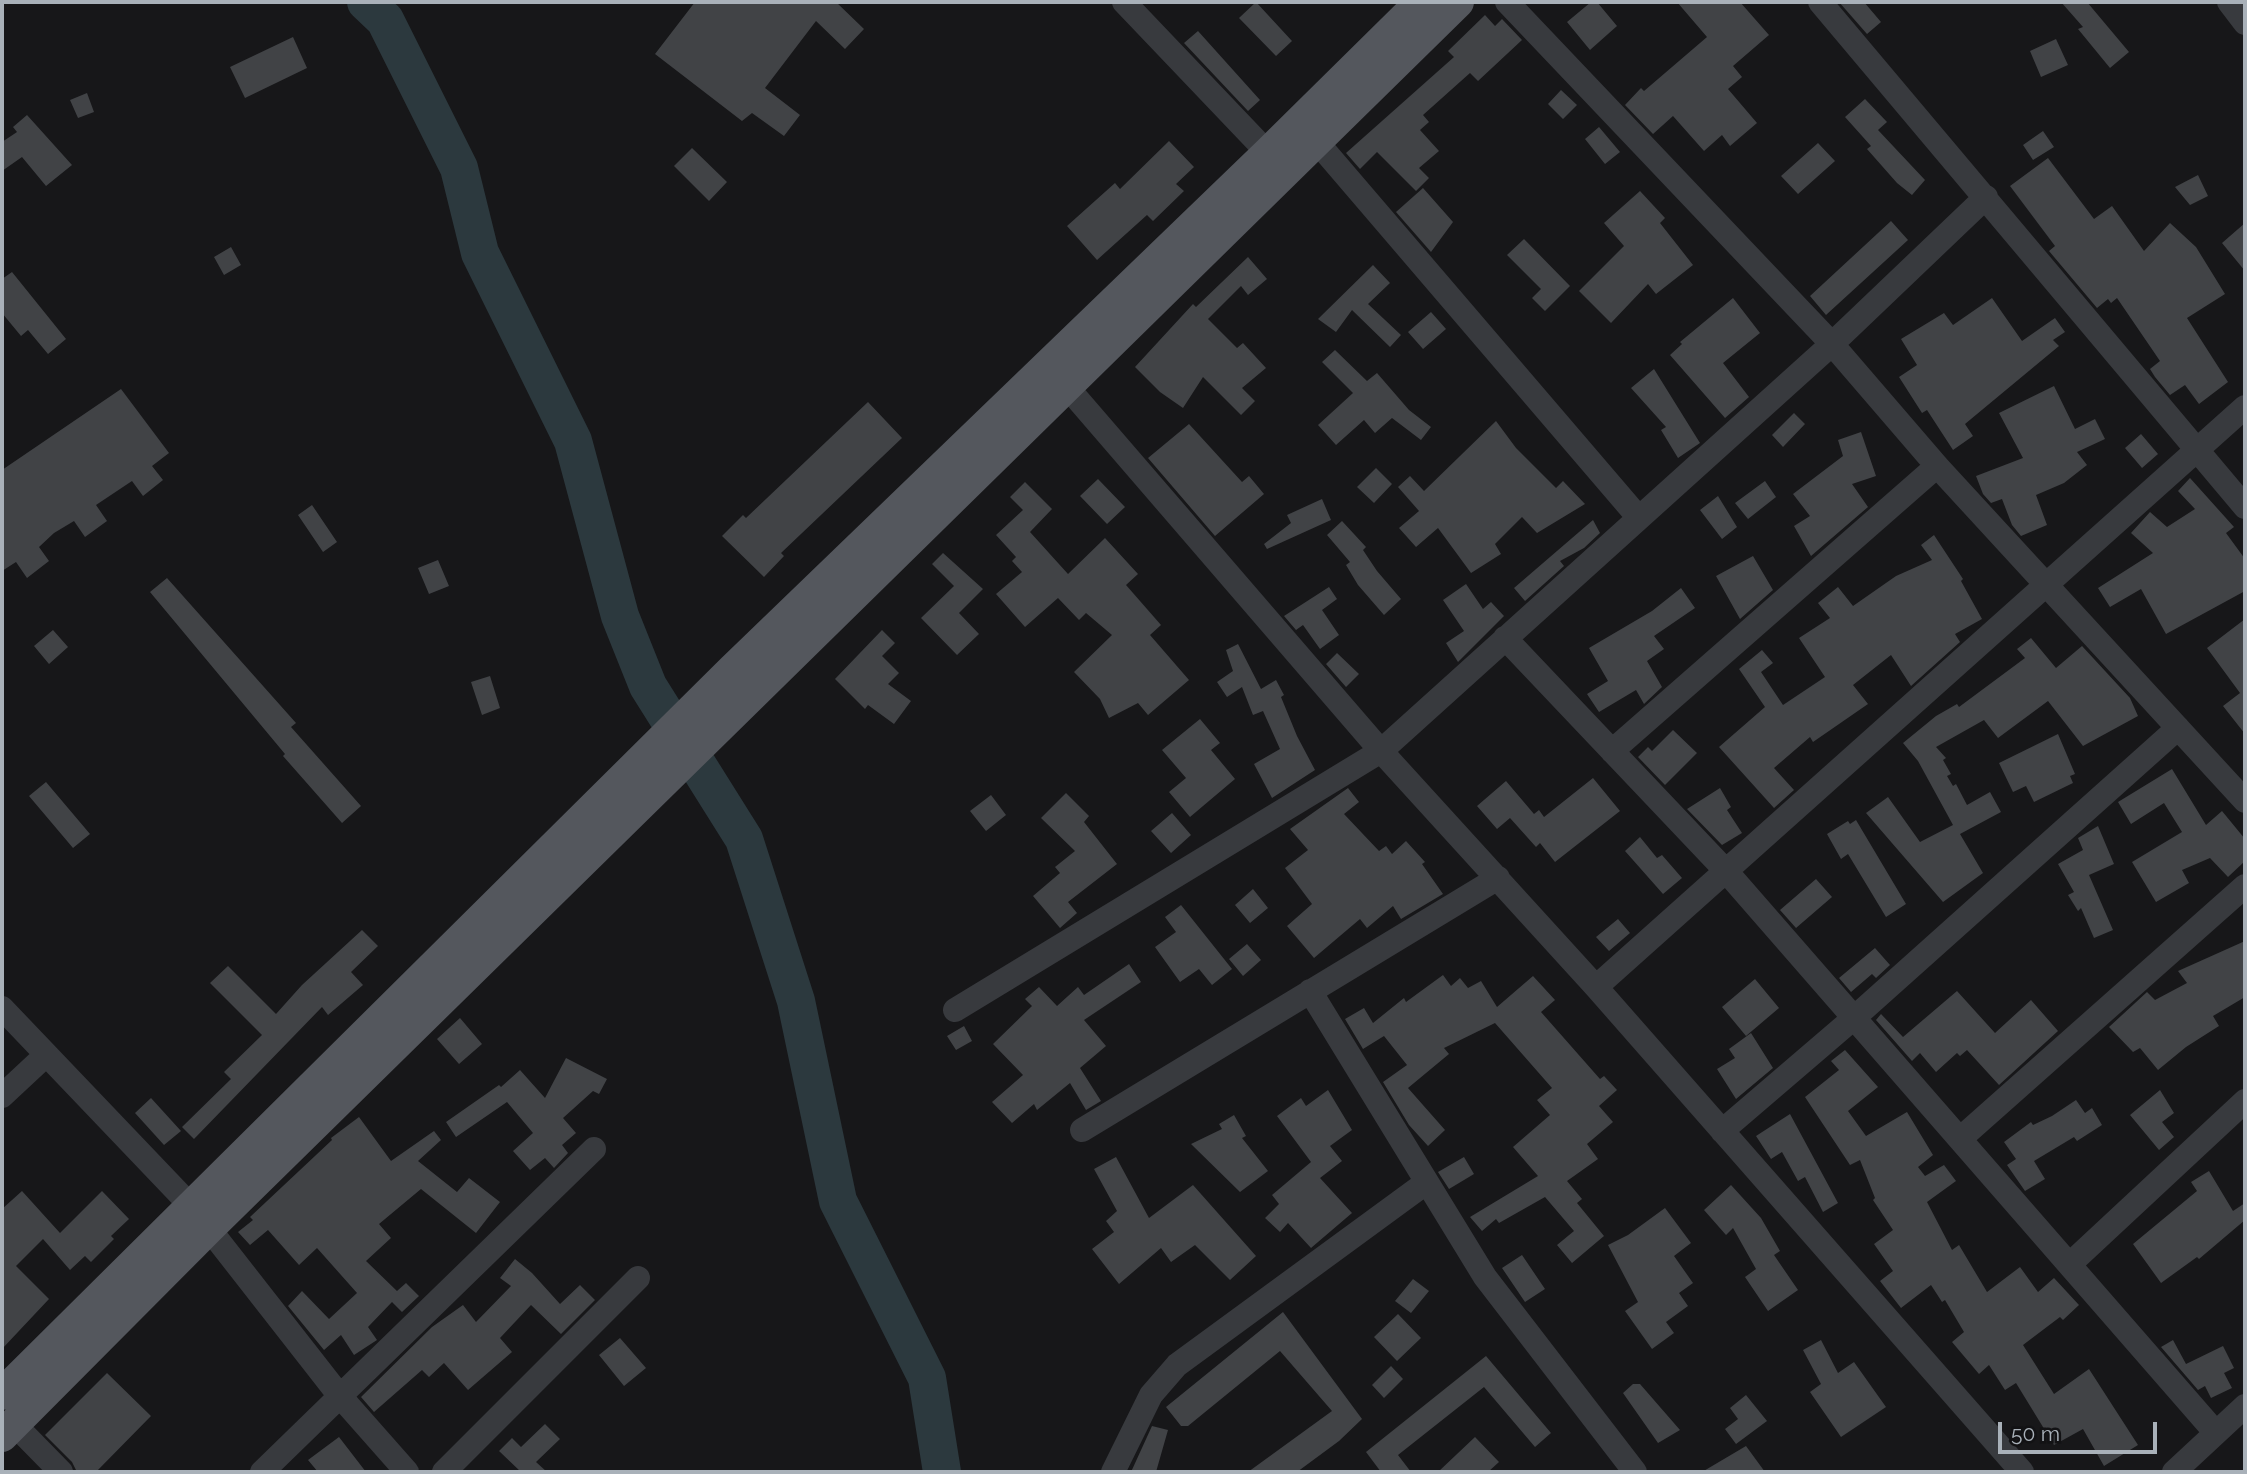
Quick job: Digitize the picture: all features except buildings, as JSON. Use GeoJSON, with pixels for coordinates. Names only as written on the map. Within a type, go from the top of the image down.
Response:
{"type":"FeatureCollection","features":[{"type":"Feature","properties":{"kind":"main road"},"geometry":{"type":"LineString","coordinates":[[1058,375],[1268,153],[1421,2]]}},
{"type":"Feature","properties":{"kind":"main road"},"geometry":{"type":"LineString","coordinates":[[2,1394],[200,1217],[742,680],[1058,375],[1317,142],[1458,2]]}},
{"type":"Feature","properties":{"kind":"main road"},"geometry":{"type":"LineString","coordinates":[[8,1430],[200,1217]]}},
{"type":"Feature","properties":{"kind":"street"},"geometry":{"type":"LineString","coordinates":[[1124,2],[1268,153]]}},
{"type":"Feature","properties":{"kind":"street"},"geometry":{"type":"LineString","coordinates":[[1507,2],[1832,344],[1937,466],[2245,801]]}},
{"type":"Feature","properties":{"kind":"street"},"geometry":{"type":"LineString","coordinates":[[1820,2],[2245,507]]}},
{"type":"Feature","properties":{"kind":"street"},"geometry":{"type":"LineString","coordinates":[[2229,2],[2245,23]]}},
{"type":"Feature","properties":{"kind":"street"},"geometry":{"type":"LineString","coordinates":[[1317,142],[1639,518]]}},
{"type":"Feature","properties":{"kind":"street"},"geometry":{"type":"LineString","coordinates":[[955,1010],[1381,751],[1832,344],[1986,197]]}},
{"type":"Feature","properties":{"kind":"street"},"geometry":{"type":"LineString","coordinates":[[1058,375],[1381,751],[1596,987],[2022,1472]]}},
{"type":"Feature","properties":{"kind":"street"},"geometry":{"type":"LineString","coordinates":[[1596,987],[2245,407]]}},
{"type":"Feature","properties":{"kind":"street"},"geometry":{"type":"LineString","coordinates":[[1612,751],[1937,466]]}},
{"type":"Feature","properties":{"kind":"street"},"geometry":{"type":"LineString","coordinates":[[1506,638],[1726,871],[2216,1433]]}},
{"type":"Feature","properties":{"kind":"street"},"geometry":{"type":"LineString","coordinates":[[1722,1131],[1855,1017],[2178,728]]}},
{"type":"Feature","properties":{"kind":"street"},"geometry":{"type":"LineString","coordinates":[[1082,1130],[1498,878]]}},
{"type":"Feature","properties":{"kind":"street"},"geometry":{"type":"LineString","coordinates":[[1961,1138],[2245,886]]}},
{"type":"Feature","properties":{"kind":"street"},"geometry":{"type":"LineString","coordinates":[[1310,991],[1485,1277],[1635,1472]]}},
{"type":"Feature","properties":{"kind":"street"},"geometry":{"type":"LineString","coordinates":[[2,1008],[200,1217],[339,1395],[407,1472]]}},
{"type":"Feature","properties":{"kind":"street"},"geometry":{"type":"LineString","coordinates":[[2,1096],[46,1055]]}},
{"type":"Feature","properties":{"kind":"street"},"geometry":{"type":"LineString","coordinates":[[2070,1264],[2245,1101]]}},
{"type":"Feature","properties":{"kind":"street"},"geometry":{"type":"LineString","coordinates":[[262,1472],[594,1149]]}},
{"type":"Feature","properties":{"kind":"street"},"geometry":{"type":"LineString","coordinates":[[1114,1472],[1151,1395],[1177,1365],[1427,1182]]}},
{"type":"Feature","properties":{"kind":"street"},"geometry":{"type":"LineString","coordinates":[[444,1472],[638,1278]]}},
{"type":"Feature","properties":{"kind":"street"},"geometry":{"type":"LineString","coordinates":[[2174,1472],[2245,1406]]}},
{"type":"Feature","properties":{"kind":"street"},"geometry":{"type":"LineString","coordinates":[[8,1430],[61,1472]]}},
{"type":"Feature","properties":{"kind":"waterway"},"geometry":{"type":"LineString","coordinates":[[366,2],[385,20],[459,168],[480,253],[573,441],[620,616],[648,686],[744,839],[796,1001],[838,1201],[927,1378],[942,1472]]}}]}
